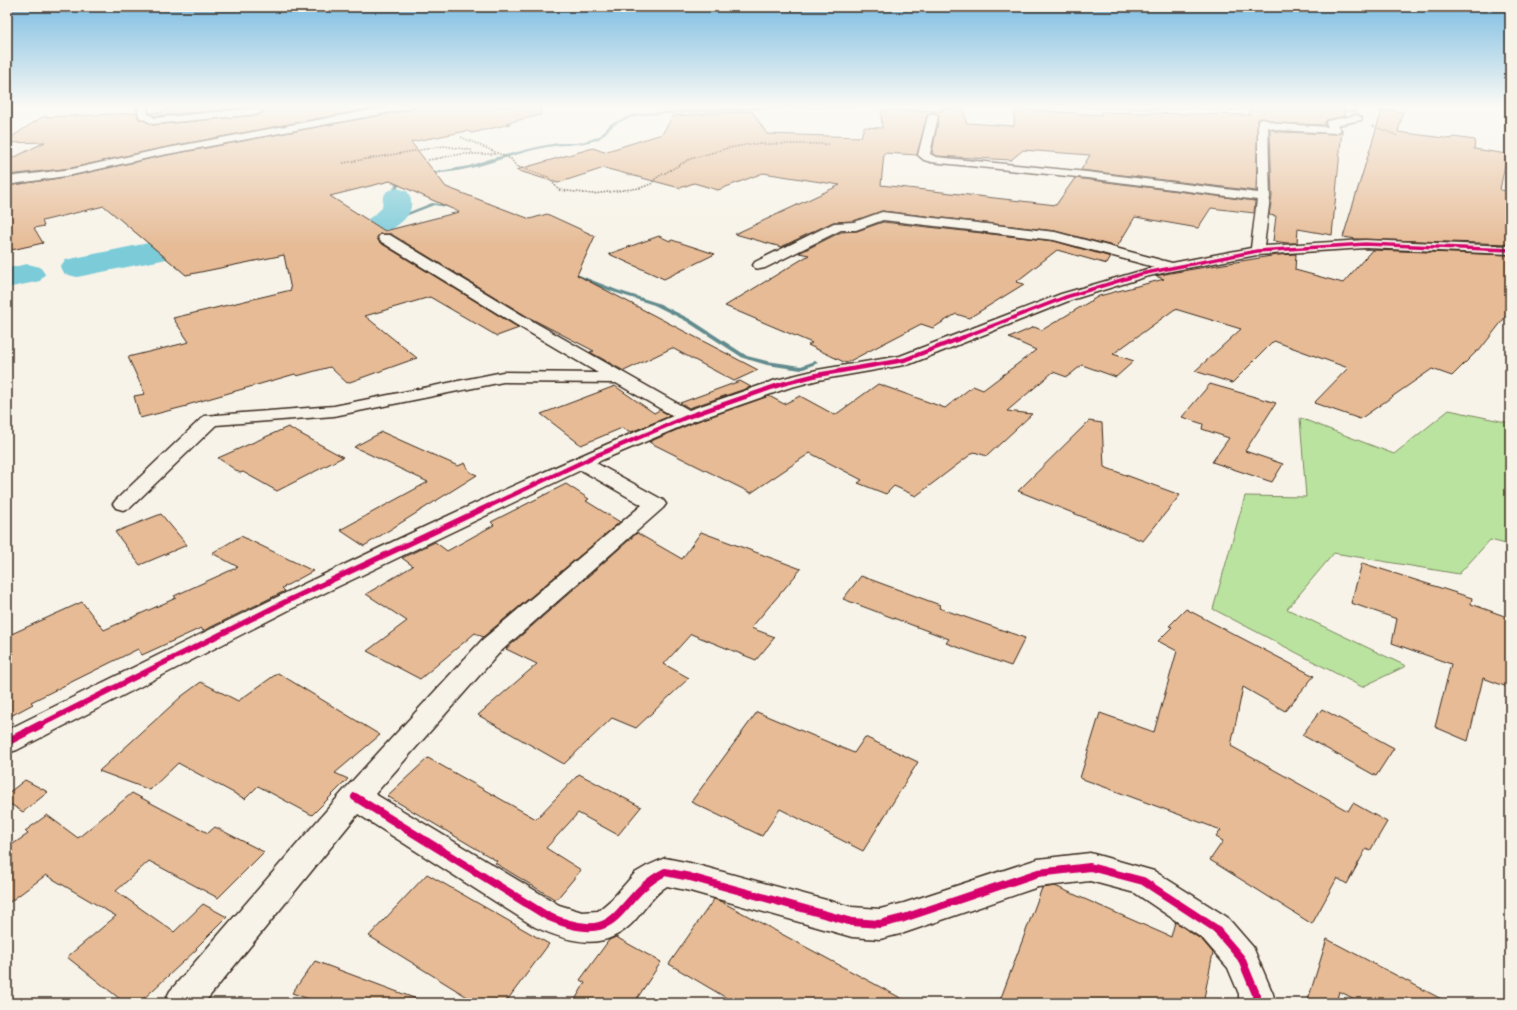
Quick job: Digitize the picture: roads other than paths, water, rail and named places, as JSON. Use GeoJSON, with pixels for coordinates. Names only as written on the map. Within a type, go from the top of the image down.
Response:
{"type":"FeatureCollection","features":[{"type":"Feature","properties":{"kind":"street"},"geometry":{"type":"LineString","coordinates":[[7,181],[72,172],[156,153]]}},
{"type":"Feature","properties":{"kind":"street"},"geometry":{"type":"LineString","coordinates":[[924,153],[924,155],[935,160],[1087,175],[1264,197]]}},
{"type":"Feature","properties":{"kind":"street"},"geometry":{"type":"LineString","coordinates":[[1257,251],[1264,197],[1263,153]]}},
{"type":"Feature","properties":{"kind":"street"},"geometry":{"type":"LineString","coordinates":[[760,265],[839,226],[856,226],[882,216],[891,216],[1055,236],[1171,267]]}},
{"type":"Feature","properties":{"kind":"street"},"geometry":{"type":"LineString","coordinates":[[385,238],[521,321],[686,417]]}},
{"type":"Feature","properties":{"kind":"street"},"geometry":{"type":"LineString","coordinates":[[7,742],[283,602],[582,463],[686,417],[774,387],[803,379],[904,360],[1066,297],[1142,274],[1171,267],[1257,251],[1365,244],[1510,250]]}},
{"type":"Feature","properties":{"kind":"street"},"geometry":{"type":"LineString","coordinates":[[123,504],[212,420],[334,411],[504,377],[619,378]]}},
{"type":"Feature","properties":{"kind":"street"},"geometry":{"type":"LineString","coordinates":[[182,1003],[355,797],[491,646],[656,504],[582,463]]}},
{"type":"Feature","properties":{"kind":"street"},"geometry":{"type":"LineString","coordinates":[[355,797],[548,916],[566,925],[589,927],[605,924],[614,920],[648,882],[665,872],[690,877],[852,922],[880,924],[904,918],[1038,873],[1090,867],[1143,881],[1215,928],[1241,958],[1256,994],[1257,1003]]}},
{"type":"Feature","properties":{"kind":"waterway"},"geometry":{"type":"LineString","coordinates":[[423,174],[470,167],[517,153]]}},
{"type":"Feature","properties":{"kind":"waterway"},"geometry":{"type":"LineString","coordinates":[[397,197],[395,189],[400,181],[405,179]]}},
{"type":"Feature","properties":{"kind":"waterway"},"geometry":{"type":"LineString","coordinates":[[312,229],[343,234],[353,234],[364,231],[378,225],[390,217],[397,207],[397,197]]}},
{"type":"Feature","properties":{"kind":"waterway"},"geometry":{"type":"LineString","coordinates":[[378,225],[434,204],[454,207]]}},
{"type":"Feature","properties":{"kind":"waterway"},"geometry":{"type":"LineString","coordinates":[[77,267],[162,250],[222,233]]}},
{"type":"Feature","properties":{"kind":"waterway"},"geometry":{"type":"LineString","coordinates":[[7,278],[28,274]]}},
{"type":"Feature","properties":{"kind":"waterway"},"geometry":{"type":"LineString","coordinates":[[572,274],[615,291],[656,304],[688,320],[745,357],[767,363],[801,368],[815,363]]}}]}
